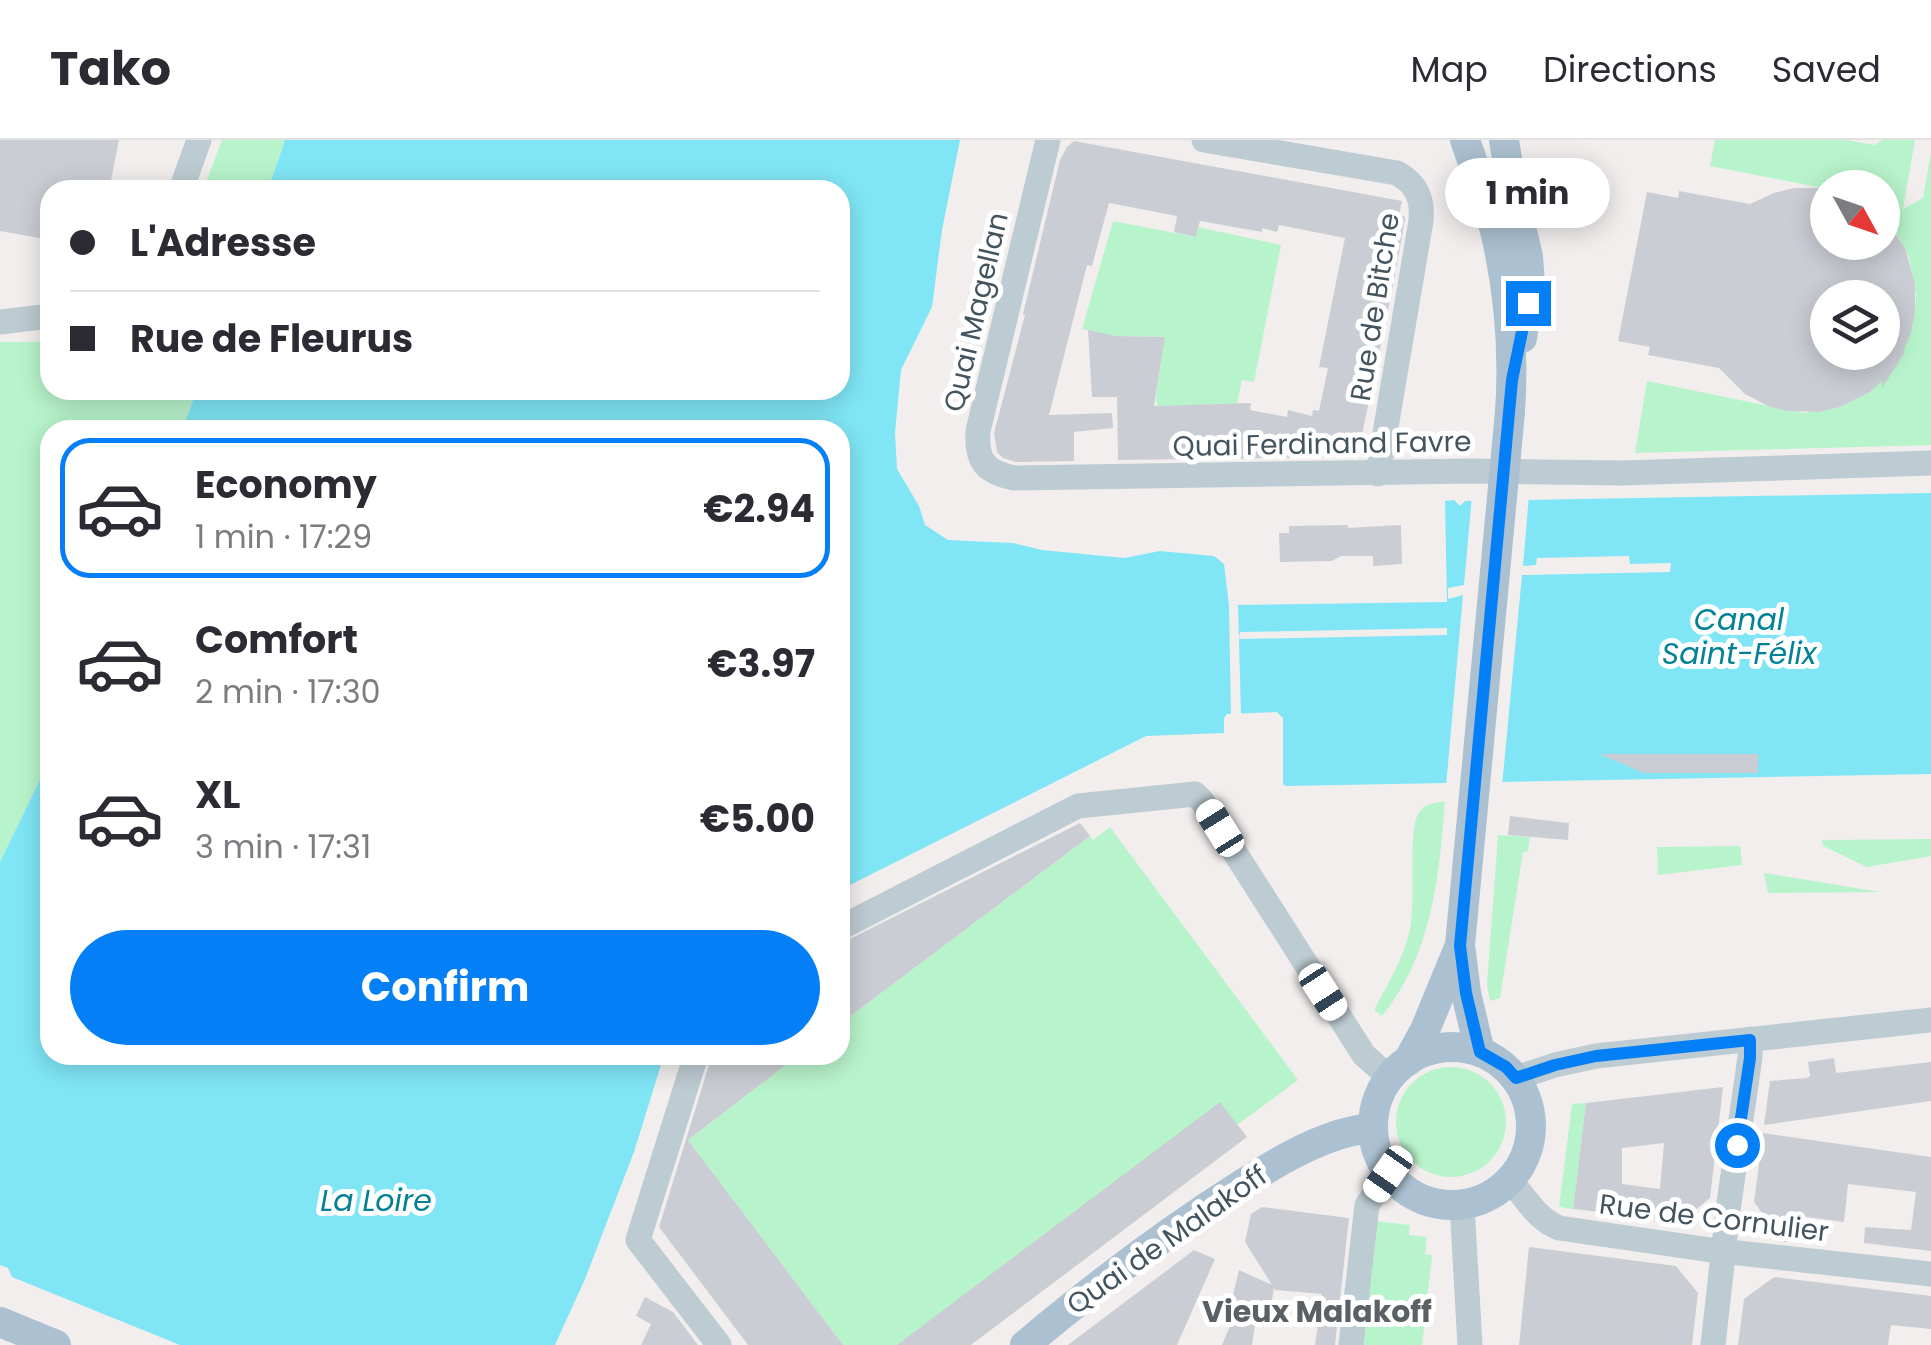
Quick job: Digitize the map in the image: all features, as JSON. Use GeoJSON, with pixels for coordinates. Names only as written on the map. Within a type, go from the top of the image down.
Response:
{"type":"FeatureCollection","features":[{"type":"Feature","properties":{"kind":"main road"},"geometry":{"type":"LineString","coordinates":[[1465,140],[1496,238],[1506,298],[1512,380],[1460,946],[1480,1052]]}},
{"type":"Feature","properties":{"kind":"main road"},"geometry":{"type":"LineString","coordinates":[[1504,140],[1530,283],[1512,380]]}},
{"type":"Feature","properties":{"kind":"main road"},"geometry":{"type":"LineString","coordinates":[[1399,1069],[1419,1054],[1443,1048],[1468,1048],[1506,1067],[1527,1100],[1532,1125],[1528,1150],[1510,1181],[1479,1201],[1434,1204],[1409,1194],[1388,1174],[1377,1152],[1373,1128],[1377,1102],[1424,1030],[1460,946]]}},
{"type":"Feature","properties":{"kind":"main road","name":"Quai de Malakoff"},"geometry":{"type":"LineString","coordinates":[[1026,1345],[1098,1285],[1220,1198],[1282,1160],[1356,1129],[1373,1128]]}},
{"type":"Feature","properties":{"kind":"main road"},"geometry":{"type":"LineString","coordinates":[[0,1322],[56,1345]]}},
{"type":"Feature","properties":{"kind":"street"},"geometry":{"type":"LineString","coordinates":[[185,180],[199,140]]}},
{"type":"Feature","properties":{"kind":"street","name":"Quai Magellan"},"geometry":{"type":"LineString","coordinates":[[1014,478],[985,466],[977,449],[978,431],[1048,140]]}},
{"type":"Feature","properties":{"kind":"street","name":"Rue de Bitche"},"geometry":{"type":"LineString","coordinates":[[1204,140],[1396,173],[1406,178],[1419,194],[1421,222],[1378,474]]}},
{"type":"Feature","properties":{"kind":"street"},"geometry":{"type":"LineString","coordinates":[[0,322],[40,317]]}},
{"type":"Feature","properties":{"kind":"street","name":"Quai Ferdinand Favre"},"geometry":{"type":"LineString","coordinates":[[1014,478],[1472,471],[1623,473],[1931,463]]}},
{"type":"Feature","properties":{"kind":"street"},"geometry":{"type":"LineString","coordinates":[[850,923],[1078,806],[1195,794],[1364,1054],[1399,1069]]}},
{"type":"Feature","properties":{"kind":"street"},"geometry":{"type":"LineString","coordinates":[[1516,1078],[1596,1056],[1931,1020]]}},
{"type":"Feature","properties":{"kind":"street"},"geometry":{"type":"LineString","coordinates":[[1713,1345],[1750,1040]]}},
{"type":"Feature","properties":{"kind":"street"},"geometry":{"type":"LineString","coordinates":[[693,1065],[638,1240],[720,1345]]}},
{"type":"Feature","properties":{"kind":"street"},"geometry":{"type":"LineString","coordinates":[[1351,1345],[1367,1205],[1388,1174]]}},
{"type":"Feature","properties":{"kind":"street","name":"Rue de Cornulier"},"geometry":{"type":"LineString","coordinates":[[1510,1181],[1534,1211],[1559,1228],[1931,1274]]}},
{"type":"Feature","properties":{"kind":"street"},"geometry":{"type":"LineString","coordinates":[[1462,1205],[1470,1345]]}},
{"type":"Feature","properties":{"kind":"green space"},"geometry":{"type":"Polygon","coordinates":[[[222,140],[285,140],[271,180],[207,180],[222,140]]]}},
{"type":"Feature","properties":{"kind":"green space"},"geometry":{"type":"Polygon","coordinates":[[[1715,140],[1846,140],[1874,145],[1883,140],[1915,140],[1903,209],[1923,198],[1931,152],[1931,445],[1635,453],[1647,381],[1803,413],[1840,407],[1870,392],[1891,370],[1900,370],[1900,354],[1915,312],[1916,294],[1909,258],[1900,239],[1900,170],[1810,170],[1810,186],[1710,166],[1715,140]]]}},
{"type":"Feature","properties":{"kind":"green space"},"geometry":{"type":"Polygon","coordinates":[[[1113,221],[1196,237],[1198,227],[1281,245],[1254,382],[1242,380],[1237,404],[1157,406],[1164,337],[1116,336],[1082,329],[1113,221]]]}},
{"type":"Feature","properties":{"kind":"green space"},"geometry":{"type":"Polygon","coordinates":[[[40,341],[40,400],[193,400],[186,420],[40,420],[40,780],[0,862],[0,342],[40,341]]]}},
{"type":"Feature","properties":{"kind":"green space"},"geometry":{"type":"Polygon","coordinates":[[[1445,802],[1430,914],[1412,967],[1382,1016],[1374,1010],[1409,935],[1415,823],[1423,808],[1445,802]]]}},
{"type":"Feature","properties":{"kind":"green space"},"geometry":{"type":"Polygon","coordinates":[[[1110,827],[1298,1080],[940,1345],[843,1345],[688,1140],[786,1065],[850,1065],[850,1016],[1090,836],[1093,840],[1110,827]]]}},
{"type":"Feature","properties":{"kind":"green space"},"geometry":{"type":"Polygon","coordinates":[[[1498,835],[1530,837],[1528,851],[1523,852],[1500,998],[1490,1001],[1487,985],[1498,835]]]}},
{"type":"Feature","properties":{"kind":"green space"},"geometry":{"type":"Polygon","coordinates":[[[1931,839],[1931,856],[1867,867],[1823,846],[1822,840],[1931,839]]]}},
{"type":"Feature","properties":{"kind":"green space"},"geometry":{"type":"Polygon","coordinates":[[[1740,846],[1742,865],[1658,875],[1657,847],[1740,846]]]}},
{"type":"Feature","properties":{"kind":"green space"},"geometry":{"type":"Polygon","coordinates":[[[1765,873],[1880,892],[1768,893],[1765,873]]]}},
{"type":"Feature","properties":{"kind":"green space"},"geometry":{"type":"Polygon","coordinates":[[[1451,1067],[1472,1072],[1490,1083],[1501,1101],[1506,1122],[1501,1143],[1490,1161],[1472,1172],[1451,1177],[1430,1172],[1412,1161],[1401,1143],[1396,1122],[1401,1101],[1412,1083],[1430,1072],[1451,1067]]]}},
{"type":"Feature","properties":{"kind":"green space"},"geometry":{"type":"Polygon","coordinates":[[[1586,1103],[1573,1209],[1559,1207],[1572,1104],[1586,1103]]]}},
{"type":"Feature","properties":{"kind":"green space"},"geometry":{"type":"Polygon","coordinates":[[[1375,1221],[1410,1225],[1409,1235],[1427,1237],[1425,1254],[1432,1255],[1422,1345],[1362,1345],[1375,1221]]]}},
{"type":"Feature","properties":{"kind":"water","name":"Canal Saint-Félix"},"geometry":{"type":"Polygon","coordinates":[[[285,140],[960,140],[932,307],[901,370],[895,433],[897,469],[919,506],[925,525],[948,540],[1013,543],[1042,550],[1124,558],[1160,551],[1214,556],[1224,564],[1229,605],[1447,602],[1445,501],[1454,500],[1460,506],[1465,501],[1931,493],[1931,774],[1286,786],[1283,718],[1277,712],[1227,714],[1224,733],[1146,736],[850,885],[850,420],[186,420],[193,400],[850,400],[850,180],[271,180],[285,140]],[[1447,628],[1240,632],[1239,639],[1447,635],[1447,628]]]}},
{"type":"Feature","properties":{"kind":"water","name":"La Loire"},"geometry":{"type":"Polygon","coordinates":[[[40,780],[40,1065],[661,1065],[634,1152],[555,1345],[0,1345],[0,862],[40,780]]]}},
{"type":"Feature","properties":{"kind":"pier"},"geometry":{"type":"Polygon","coordinates":[[[1529,495],[1523,566],[1536,565],[1537,558],[1629,556],[1630,564],[1671,563],[1670,572],[1522,575],[1502,786],[1446,787],[1463,595],[1448,599],[1448,588],[1464,585],[1472,496],[1529,495]]]}},
{"type":"Feature","properties":{"kind":"pier"},"geometry":{"type":"Polygon","coordinates":[[[1229,605],[1238,605],[1241,715],[1231,715],[1229,605]]]}},
{"type":"Feature","properties":{"kind":"pier"},"geometry":{"type":"Polygon","coordinates":[[[0,1265],[8,1268],[12,1277],[180,1345],[0,1345],[0,1265]]]}},
{"type":"Feature","properties":{"kind":"building"},"geometry":{"type":"Polygon","coordinates":[[[0,140],[119,140],[111,180],[40,180],[40,238],[0,231],[0,140]]]}},
{"type":"Feature","properties":{"kind":"building"},"geometry":{"type":"Polygon","coordinates":[[[1074,141],[1402,201],[1399,215],[1405,219],[1393,286],[1360,444],[1355,443],[1353,457],[1118,460],[1117,397],[1092,397],[1088,330],[1116,336],[1165,337],[1154,406],[1251,403],[1250,410],[1287,417],[1288,410],[1312,416],[1313,410],[1319,411],[1328,368],[1319,367],[1345,238],[1279,225],[1277,232],[1262,228],[1262,232],[1200,221],[1196,237],[1174,232],[1177,216],[1109,203],[1092,266],[1087,265],[1049,415],[1112,413],[1113,428],[1074,432],[1074,461],[1016,462],[997,452],[994,433],[1060,160],[1074,141]]]}},
{"type":"Feature","properties":{"kind":"building"},"geometry":{"type":"Polygon","coordinates":[[[1810,188],[1810,260],[1900,260],[1900,241],[1915,284],[1915,312],[1900,360],[1900,280],[1810,280],[1810,370],[1894,370],[1882,388],[1882,381],[1870,392],[1840,407],[1818,412],[1787,411],[1745,394],[1719,368],[1648,355],[1650,347],[1618,341],[1647,192],[1678,198],[1679,191],[1750,204],[1774,193],[1810,188]]]}},
{"type":"Feature","properties":{"kind":"building"},"geometry":{"type":"Polygon","coordinates":[[[1401,525],[1402,564],[1373,566],[1373,556],[1280,562],[1279,533],[1289,533],[1289,526],[1401,525]]]}},
{"type":"Feature","properties":{"kind":"building"},"geometry":{"type":"Polygon","coordinates":[[[1599,754],[1758,754],[1758,773],[1644,773],[1599,754]]]}},
{"type":"Feature","properties":{"kind":"building"},"geometry":{"type":"Polygon","coordinates":[[[1510,816],[1569,823],[1568,840],[1508,835],[1510,816]]]}},
{"type":"Feature","properties":{"kind":"building"},"geometry":{"type":"Polygon","coordinates":[[[1080,823],[1090,836],[850,1016],[850,939],[1080,823]]]}},
{"type":"Feature","properties":{"kind":"building"},"geometry":{"type":"Polygon","coordinates":[[[1834,1058],[1836,1073],[1931,1062],[1931,1101],[1764,1125],[1770,1081],[1807,1078],[1808,1062],[1834,1058]]]}},
{"type":"Feature","properties":{"kind":"building"},"geometry":{"type":"Polygon","coordinates":[[[709,1065],[786,1065],[688,1140],[843,1345],[748,1345],[659,1227],[709,1065]]]}},
{"type":"Feature","properties":{"kind":"building"},"geometry":{"type":"Polygon","coordinates":[[[1723,1087],[1710,1198],[1682,1221],[1573,1209],[1586,1103],[1723,1087]],[[1664,1143],[1622,1148],[1622,1184],[1660,1189],[1664,1143]]]}},
{"type":"Feature","properties":{"kind":"building"},"geometry":{"type":"Polygon","coordinates":[[[1220,1102],[1247,1137],[971,1345],[897,1345],[1220,1102]]]}},
{"type":"Feature","properties":{"kind":"building"},"geometry":{"type":"Polygon","coordinates":[[[1763,1133],[1931,1157],[1931,1251],[1864,1243],[1865,1227],[1911,1230],[1916,1192],[1848,1184],[1844,1222],[1792,1215],[1788,1242],[1784,1242],[1754,1202],[1763,1133]]]}},
{"type":"Feature","properties":{"kind":"building"},"geometry":{"type":"Polygon","coordinates":[[[1262,1207],[1349,1218],[1335,1345],[1315,1345],[1322,1294],[1274,1288],[1270,1312],[1257,1311],[1252,1345],[1222,1345],[1235,1314],[1229,1312],[1239,1270],[1272,1285],[1245,1242],[1251,1214],[1262,1207]]]}},
{"type":"Feature","properties":{"kind":"building"},"geometry":{"type":"Polygon","coordinates":[[[1529,1247],[1676,1266],[1698,1293],[1692,1345],[1519,1345],[1529,1247]]]}},
{"type":"Feature","properties":{"kind":"building"},"geometry":{"type":"Polygon","coordinates":[[[1194,1250],[1215,1259],[1177,1345],[1068,1345],[1194,1250]]]}},
{"type":"Feature","properties":{"kind":"building"},"geometry":{"type":"Polygon","coordinates":[[[1774,1277],[1931,1296],[1931,1329],[1891,1325],[1888,1345],[1738,1345],[1744,1299],[1774,1277]]]}},
{"type":"Feature","properties":{"kind":"building"},"geometry":{"type":"Polygon","coordinates":[[[645,1297],[673,1312],[698,1345],[641,1345],[651,1324],[636,1316],[645,1297]]]}},
{"type":"Feature","properties":{"kind":"district","name":"Vieux Malakoff"},"geometry":{"type":"Point","coordinates":[1317,1311]}},
{"type":"Feature","properties":{"kind":"route"},"geometry":{"type":"LineString","coordinates":[[1528,303],[1512,380],[1460,946],[1480,1052],[1506,1067],[1516,1078],[1596,1056],[1750,1040],[1737,1145]]}}]}
